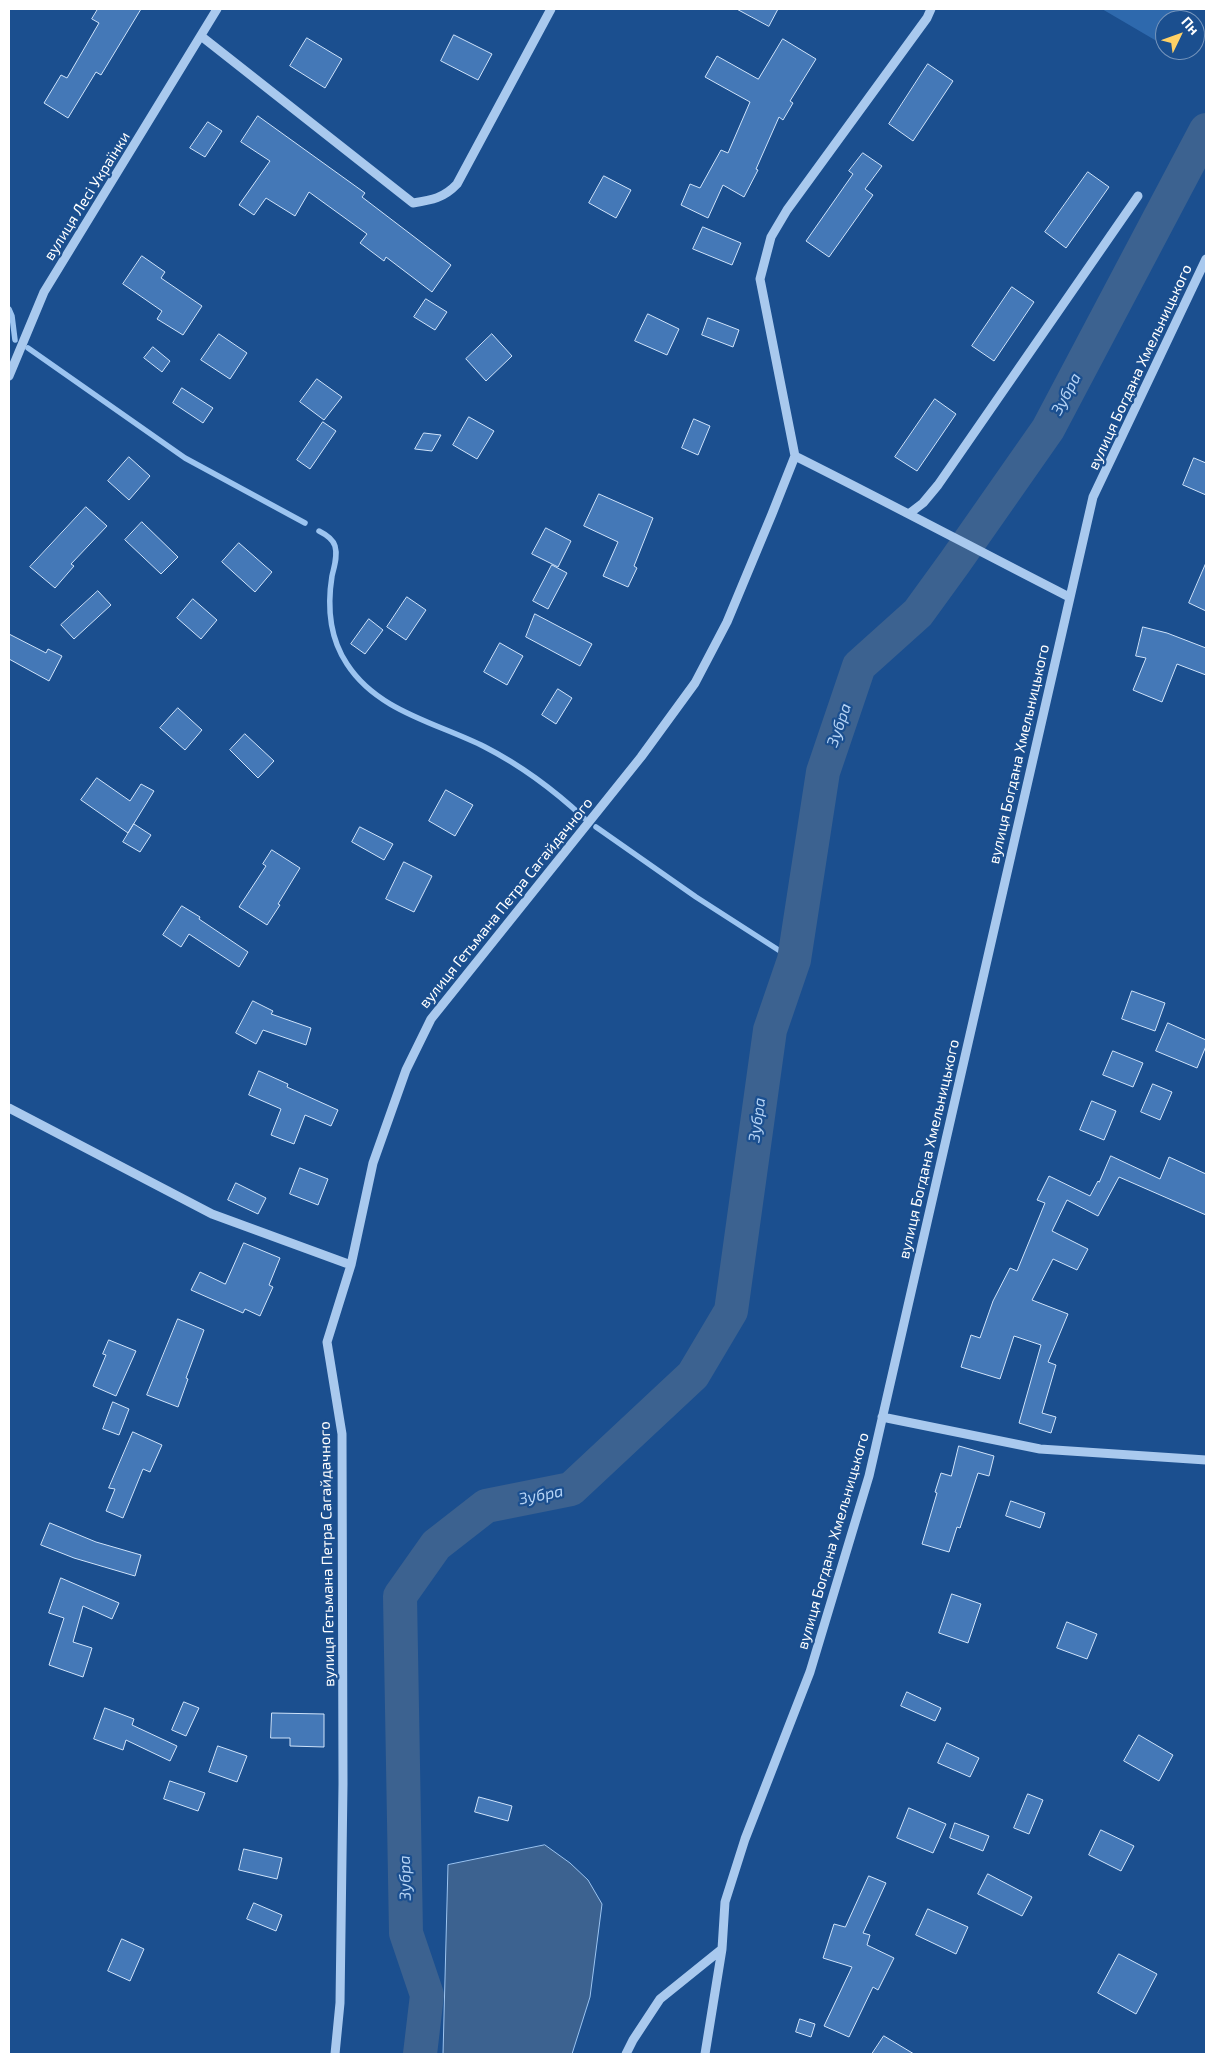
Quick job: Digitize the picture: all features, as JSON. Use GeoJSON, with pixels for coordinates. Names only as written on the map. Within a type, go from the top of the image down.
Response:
{"type":"FeatureCollection","features":[{"type":"Feature","properties":{"kind":"street","name":"вулиця Лесі Українки"},"geometry":{"type":"LineString","coordinates":[[9,376],[44,292],[217,9]]}},
{"type":"Feature","properties":{"kind":"street"},"geometry":{"type":"LineString","coordinates":[[202,36],[412,202],[436,200],[449,193],[457,184],[551,9]]}},
{"type":"Feature","properties":{"kind":"street"},"geometry":{"type":"LineString","coordinates":[[931,9],[927,18],[787,210],[771,237],[760,279],[795,456],[910,513],[947,536],[1068,597]]}},
{"type":"Feature","properties":{"kind":"street"},"geometry":{"type":"LineString","coordinates":[[910,513],[923,503],[938,485],[1138,196]]}},
{"type":"Feature","properties":{"kind":"street","name":"вулиця Богдана Хмельницького"},"geometry":{"type":"LineString","coordinates":[[705,2054],[722,1949],[725,1902],[745,1839],[810,1672],[869,1476],[1068,597],[1093,498],[1206,259]]}},
{"type":"Feature","properties":{"kind":"street","name":"вулиця Гетьмана Петра Сагайдачного"},"geometry":{"type":"LineString","coordinates":[[335,2054],[340,2003],[343,1784],[342,1443],[327,1342],[351,1265],[373,1163],[406,1070],[431,1019],[641,757],[695,683],[727,622],[795,456]]}},
{"type":"Feature","properties":{"kind":"street"},"geometry":{"type":"LineString","coordinates":[[9,1108],[212,1214],[351,1265]]}},
{"type":"Feature","properties":{"kind":"street"},"geometry":{"type":"LineString","coordinates":[[882,1417],[1040,1449],[1206,1460]]}},
{"type":"Feature","properties":{"kind":"street"},"geometry":{"type":"LineString","coordinates":[[626,2054],[632,2040],[660,1999],[722,1949]]}},
{"type":"Feature","properties":{"kind":"shaded area"},"geometry":{"type":"Polygon","coordinates":[[[1102,9],[1180,9],[1155,10],[1155,40],[1102,9]]]}},
{"type":"Feature","properties":{"kind":"shaded area"},"geometry":{"type":"Polygon","coordinates":[[[545,1845],[570,1863],[588,1880],[602,1904],[590,1997],[572,2054],[443,2054],[448,1865],[545,1845]]]}},
{"type":"Feature","properties":{"kind":"building"},"geometry":{"type":"Polygon","coordinates":[[[98,9],[141,9],[101,75],[96,72],[68,118],[44,103],[61,75],[67,78],[99,23],[92,19],[98,9]]]}},
{"type":"Feature","properties":{"kind":"building"},"geometry":{"type":"Polygon","coordinates":[[[737,9],[778,9],[769,26],[737,9]]]}},
{"type":"Feature","properties":{"kind":"building"},"geometry":{"type":"Polygon","coordinates":[[[454,35],[492,54],[478,80],[441,61],[454,35]]]}},
{"type":"Feature","properties":{"kind":"building"},"geometry":{"type":"Polygon","coordinates":[[[307,38],[342,59],[325,88],[290,66],[307,38]]]}},
{"type":"Feature","properties":{"kind":"building"},"geometry":{"type":"Polygon","coordinates":[[[783,39],[816,59],[790,101],[793,103],[783,120],[779,117],[756,169],[758,170],[744,197],[723,185],[708,218],[681,205],[690,184],[700,188],[721,150],[728,153],[750,102],[705,77],[717,56],[758,79],[783,39]]]}},
{"type":"Feature","properties":{"kind":"building"},"geometry":{"type":"Polygon","coordinates":[[[928,64],[953,81],[913,141],[889,124],[928,64]]]}},
{"type":"Feature","properties":{"kind":"building"},"geometry":{"type":"Polygon","coordinates":[[[258,116],[365,193],[362,197],[451,265],[432,292],[386,257],[384,261],[360,243],[367,234],[309,192],[295,216],[266,198],[254,215],[239,205],[270,161],[241,142],[258,116]]]}},
{"type":"Feature","properties":{"kind":"building"},"geometry":{"type":"Polygon","coordinates":[[[208,122],[222,131],[205,157],[190,148],[208,122]]]}},
{"type":"Feature","properties":{"kind":"building"},"geometry":{"type":"Polygon","coordinates":[[[863,153],[882,166],[865,189],[873,195],[829,257],[806,241],[853,174],[849,171],[863,153]]]}},
{"type":"Feature","properties":{"kind":"building"},"geometry":{"type":"Polygon","coordinates":[[[1088,172],[1109,187],[1066,248],[1045,232],[1088,172]]]}},
{"type":"Feature","properties":{"kind":"building"},"geometry":{"type":"Polygon","coordinates":[[[604,176],[631,190],[616,218],[589,203],[604,176]]]}},
{"type":"Feature","properties":{"kind":"building"},"geometry":{"type":"Polygon","coordinates":[[[703,227],[741,243],[732,265],[693,249],[703,227]]]}},
{"type":"Feature","properties":{"kind":"building"},"geometry":{"type":"Polygon","coordinates":[[[142,256],[165,272],[161,278],[202,306],[183,335],[157,319],[162,311],[123,284],[142,256]]]}},
{"type":"Feature","properties":{"kind":"building"},"geometry":{"type":"Polygon","coordinates":[[[1012,287],[1034,302],[994,361],[972,346],[1012,287]]]}},
{"type":"Feature","properties":{"kind":"building"},"geometry":{"type":"Polygon","coordinates":[[[426,299],[447,312],[435,330],[414,317],[426,299]]]}},
{"type":"Feature","properties":{"kind":"building"},"geometry":{"type":"Polygon","coordinates":[[[648,314],[679,329],[667,355],[635,341],[648,314]]]}},
{"type":"Feature","properties":{"kind":"building"},"geometry":{"type":"Polygon","coordinates":[[[708,318],[739,330],[733,347],[702,335],[708,318]]]}},
{"type":"Feature","properties":{"kind":"building"},"geometry":{"type":"Polygon","coordinates":[[[219,334],[247,353],[230,379],[201,360],[219,334]]]}},
{"type":"Feature","properties":{"kind":"building"},"geometry":{"type":"Polygon","coordinates":[[[492,334],[512,356],[486,381],[466,359],[492,334]]]}},
{"type":"Feature","properties":{"kind":"building"},"geometry":{"type":"Polygon","coordinates":[[[153,347],[170,361],[162,372],[144,358],[153,347]]]}},
{"type":"Feature","properties":{"kind":"building"},"geometry":{"type":"Polygon","coordinates":[[[317,379],[342,397],[324,420],[300,402],[317,379]]]}},
{"type":"Feature","properties":{"kind":"building"},"geometry":{"type":"Polygon","coordinates":[[[182,388],[213,408],[203,423],[173,403],[182,388]]]}},
{"type":"Feature","properties":{"kind":"building"},"geometry":{"type":"Polygon","coordinates":[[[935,399],[956,414],[917,471],[895,457],[935,399]]]}},
{"type":"Feature","properties":{"kind":"building"},"geometry":{"type":"Polygon","coordinates":[[[469,417],[494,431],[477,459],[453,445],[469,417]]]}},
{"type":"Feature","properties":{"kind":"building"},"geometry":{"type":"Polygon","coordinates":[[[694,419],[710,426],[698,455],[682,448],[694,419]]]}},
{"type":"Feature","properties":{"kind":"building"},"geometry":{"type":"Polygon","coordinates":[[[323,422],[336,431],[310,469],[297,460],[323,422]]]}},
{"type":"Feature","properties":{"kind":"building"},"geometry":{"type":"Polygon","coordinates":[[[424,433],[441,435],[432,451],[415,449],[424,433]]]}},
{"type":"Feature","properties":{"kind":"building"},"geometry":{"type":"Polygon","coordinates":[[[129,457],[150,476],[129,500],[108,481],[129,457]]]}},
{"type":"Feature","properties":{"kind":"building"},"geometry":{"type":"Polygon","coordinates":[[[1194,458],[1206,463],[1206,495],[1183,485],[1194,458]]]}},
{"type":"Feature","properties":{"kind":"building"},"geometry":{"type":"Polygon","coordinates":[[[599,494],[653,518],[634,566],[637,568],[628,587],[603,576],[618,542],[584,526],[599,494]]]}},
{"type":"Feature","properties":{"kind":"building"},"geometry":{"type":"Polygon","coordinates":[[[86,507],[107,526],[71,564],[74,566],[55,588],[30,567],[86,507]]]}},
{"type":"Feature","properties":{"kind":"building"},"geometry":{"type":"Polygon","coordinates":[[[142,522],[178,557],[161,574],[125,540],[142,522]]]}},
{"type":"Feature","properties":{"kind":"building"},"geometry":{"type":"Polygon","coordinates":[[[546,528],[571,541],[558,567],[532,554],[546,528]]]}},
{"type":"Feature","properties":{"kind":"building"},"geometry":{"type":"Polygon","coordinates":[[[239,543],[272,572],[255,592],[222,562],[239,543]]]}},
{"type":"Feature","properties":{"kind":"building"},"geometry":{"type":"Polygon","coordinates":[[[1206,563],[1206,611],[1189,603],[1206,563]]]}},
{"type":"Feature","properties":{"kind":"building"},"geometry":{"type":"Polygon","coordinates":[[[552,565],[567,573],[548,609],[533,601],[552,565]]]}},
{"type":"Feature","properties":{"kind":"building"},"geometry":{"type":"Polygon","coordinates":[[[98,591],[111,605],[74,639],[61,625],[98,591]]]}},
{"type":"Feature","properties":{"kind":"building"},"geometry":{"type":"Polygon","coordinates":[[[407,597],[426,610],[406,640],[387,627],[407,597]]]}},
{"type":"Feature","properties":{"kind":"building"},"geometry":{"type":"Polygon","coordinates":[[[193,599],[217,620],[201,639],[177,618],[193,599]]]}},
{"type":"Feature","properties":{"kind":"building"},"geometry":{"type":"Polygon","coordinates":[[[535,614],[592,644],[580,666],[526,637],[535,614]]]}},
{"type":"Feature","properties":{"kind":"building"},"geometry":{"type":"Polygon","coordinates":[[[369,619],[383,630],[365,654],[351,644],[369,619]]]}},
{"type":"Feature","properties":{"kind":"building"},"geometry":{"type":"Polygon","coordinates":[[[1143,627],[1167,633],[1206,648],[1206,675],[1177,664],[1162,702],[1133,690],[1146,658],[1136,656],[1143,627]]]}},
{"type":"Feature","properties":{"kind":"building"},"geometry":{"type":"Polygon","coordinates":[[[9,634],[46,653],[48,649],[62,656],[49,681],[9,659],[9,634]]]}},
{"type":"Feature","properties":{"kind":"building"},"geometry":{"type":"Polygon","coordinates":[[[500,643],[523,656],[507,685],[484,672],[500,643]]]}},
{"type":"Feature","properties":{"kind":"building"},"geometry":{"type":"Polygon","coordinates":[[[558,689],[572,698],[556,724],[542,715],[558,689]]]}},
{"type":"Feature","properties":{"kind":"building"},"geometry":{"type":"Polygon","coordinates":[[[178,708],[202,730],[185,750],[160,728],[178,708]]]}},
{"type":"Feature","properties":{"kind":"building"},"geometry":{"type":"Polygon","coordinates":[[[245,734],[274,761],[258,778],[230,750],[245,734]]]}},
{"type":"Feature","properties":{"kind":"building"},"geometry":{"type":"Polygon","coordinates":[[[97,778],[130,801],[141,784],[154,791],[128,833],[81,800],[97,778]]]}},
{"type":"Feature","properties":{"kind":"building"},"geometry":{"type":"Polygon","coordinates":[[[446,790],[473,805],[455,836],[429,821],[446,790]]]}},
{"type":"Feature","properties":{"kind":"building"},"geometry":{"type":"Polygon","coordinates":[[[134,824],[151,835],[140,852],[123,842],[134,824]]]}},
{"type":"Feature","properties":{"kind":"building"},"geometry":{"type":"Polygon","coordinates":[[[360,827],[393,844],[384,860],[352,842],[360,827]]]}},
{"type":"Feature","properties":{"kind":"building"},"geometry":{"type":"Polygon","coordinates":[[[272,850],[300,868],[267,925],[239,907],[266,866],[263,864],[272,850]]]}},
{"type":"Feature","properties":{"kind":"building"},"geometry":{"type":"Polygon","coordinates":[[[404,862],[432,876],[414,912],[386,899],[404,862]]]}},
{"type":"Feature","properties":{"kind":"building"},"geometry":{"type":"Polygon","coordinates":[[[182,906],[248,952],[239,967],[189,934],[181,947],[163,935],[182,906]]]}},
{"type":"Feature","properties":{"kind":"building"},"geometry":{"type":"Polygon","coordinates":[[[1132,991],[1165,1003],[1155,1031],[1122,1019],[1132,991]]]}},
{"type":"Feature","properties":{"kind":"building"},"geometry":{"type":"Polygon","coordinates":[[[253,1001],[273,1011],[271,1014],[311,1028],[306,1045],[263,1030],[256,1044],[236,1033],[253,1001]]]}},
{"type":"Feature","properties":{"kind":"building"},"geometry":{"type":"Polygon","coordinates":[[[1168,1023],[1206,1040],[1206,1046],[1197,1068],[1156,1051],[1168,1023]]]}},
{"type":"Feature","properties":{"kind":"building"},"geometry":{"type":"Polygon","coordinates":[[[1113,1051],[1143,1063],[1133,1087],[1103,1075],[1113,1051]]]}},
{"type":"Feature","properties":{"kind":"building"},"geometry":{"type":"Polygon","coordinates":[[[259,1071],[288,1084],[287,1087],[338,1110],[331,1126],[305,1115],[294,1144],[271,1135],[281,1109],[249,1095],[259,1071]]]}},
{"type":"Feature","properties":{"kind":"building"},"geometry":{"type":"Polygon","coordinates":[[[1153,1084],[1172,1092],[1160,1120],[1141,1112],[1153,1084]]]}},
{"type":"Feature","properties":{"kind":"building"},"geometry":{"type":"Polygon","coordinates":[[[1092,1101],[1116,1111],[1104,1140],[1080,1130],[1092,1101]]]}},
{"type":"Feature","properties":{"kind":"building"},"geometry":{"type":"Polygon","coordinates":[[[1111,1156],[1160,1179],[1169,1157],[1206,1174],[1206,1215],[1119,1177],[1098,1216],[1067,1200],[1052,1231],[1088,1249],[1077,1270],[1053,1259],[1032,1300],[1068,1314],[1048,1362],[1056,1365],[1042,1413],[1056,1417],[1051,1433],[1019,1423],[1041,1345],[1014,1336],[1000,1379],[961,1367],[971,1335],[980,1338],[993,1301],[1010,1268],[1017,1271],[1045,1203],[1037,1200],[1049,1176],[1090,1196],[1111,1156]]]}},
{"type":"Feature","properties":{"kind":"building"},"geometry":{"type":"Polygon","coordinates":[[[300,1168],[328,1179],[318,1205],[290,1194],[300,1168]]]}},
{"type":"Feature","properties":{"kind":"building"},"geometry":{"type":"Polygon","coordinates":[[[236,1183],[266,1198],[258,1214],[228,1200],[236,1183]]]}},
{"type":"Feature","properties":{"kind":"building"},"geometry":{"type":"Polygon","coordinates":[[[244,1243],[280,1258],[269,1285],[273,1287],[260,1316],[245,1309],[243,1313],[191,1290],[200,1272],[225,1284],[244,1243]]]}},
{"type":"Feature","properties":{"kind":"building"},"geometry":{"type":"Polygon","coordinates":[[[178,1319],[204,1330],[186,1378],[188,1379],[178,1407],[147,1395],[178,1319]]]}},
{"type":"Feature","properties":{"kind":"building"},"geometry":{"type":"Polygon","coordinates":[[[109,1340],[136,1351],[116,1396],[93,1386],[106,1355],[103,1354],[109,1340]]]}},
{"type":"Feature","properties":{"kind":"building"},"geometry":{"type":"Polygon","coordinates":[[[113,1402],[129,1409],[119,1435],[103,1429],[113,1402]]]}},
{"type":"Feature","properties":{"kind":"building"},"geometry":{"type":"Polygon","coordinates":[[[133,1432],[162,1445],[150,1472],[143,1469],[123,1518],[106,1511],[115,1489],[109,1488],[133,1432]]]}},
{"type":"Feature","properties":{"kind":"building"},"geometry":{"type":"Polygon","coordinates":[[[959,1446],[994,1456],[989,1476],[978,1473],[960,1528],[957,1527],[949,1552],[922,1544],[941,1473],[951,1476],[959,1446]]]}},
{"type":"Feature","properties":{"kind":"building"},"geometry":{"type":"Polygon","coordinates":[[[1011,1501],[1045,1513],[1040,1528],[1006,1516],[1011,1501]]]}},
{"type":"Feature","properties":{"kind":"building"},"geometry":{"type":"Polygon","coordinates":[[[50,1523],[96,1542],[141,1555],[135,1576],[74,1558],[41,1545],[50,1523]]]}},
{"type":"Feature","properties":{"kind":"building"},"geometry":{"type":"Polygon","coordinates":[[[61,1578],[119,1603],[112,1619],[83,1606],[73,1642],[92,1648],[83,1677],[49,1665],[64,1618],[49,1613],[61,1578]]]}},
{"type":"Feature","properties":{"kind":"building"},"geometry":{"type":"Polygon","coordinates":[[[952,1594],[981,1604],[968,1643],[939,1633],[952,1594]]]}},
{"type":"Feature","properties":{"kind":"building"},"geometry":{"type":"Polygon","coordinates":[[[1067,1622],[1097,1634],[1087,1659],[1057,1648],[1067,1622]]]}},
{"type":"Feature","properties":{"kind":"building"},"geometry":{"type":"Polygon","coordinates":[[[907,1692],[941,1708],[935,1721],[901,1706],[907,1692]]]}},
{"type":"Feature","properties":{"kind":"building"},"geometry":{"type":"Polygon","coordinates":[[[184,1702],[199,1708],[186,1736],[172,1730],[184,1702]]]}},
{"type":"Feature","properties":{"kind":"building"},"geometry":{"type":"Polygon","coordinates":[[[105,1708],[134,1719],[132,1725],[177,1746],[170,1761],[126,1740],[123,1750],[94,1739],[105,1708]]]}},
{"type":"Feature","properties":{"kind":"building"},"geometry":{"type":"Polygon","coordinates":[[[272,1713],[324,1714],[324,1747],[290,1746],[290,1738],[271,1738],[272,1713]]]}},
{"type":"Feature","properties":{"kind":"building"},"geometry":{"type":"Polygon","coordinates":[[[1139,1735],[1173,1755],[1159,1781],[1124,1761],[1139,1735]]]}},
{"type":"Feature","properties":{"kind":"building"},"geometry":{"type":"Polygon","coordinates":[[[947,1743],[979,1758],[970,1777],[938,1763],[947,1743]]]}},
{"type":"Feature","properties":{"kind":"building"},"geometry":{"type":"Polygon","coordinates":[[[218,1746],[247,1756],[237,1782],[209,1772],[218,1746]]]}},
{"type":"Feature","properties":{"kind":"building"},"geometry":{"type":"Polygon","coordinates":[[[170,1781],[205,1793],[198,1811],[164,1799],[170,1781]]]}},
{"type":"Feature","properties":{"kind":"building"},"geometry":{"type":"Polygon","coordinates":[[[1028,1794],[1043,1800],[1029,1834],[1014,1828],[1028,1794]]]}},
{"type":"Feature","properties":{"kind":"building"},"geometry":{"type":"Polygon","coordinates":[[[479,1797],[512,1806],[508,1821],[475,1812],[479,1797]]]}},
{"type":"Feature","properties":{"kind":"building"},"geometry":{"type":"Polygon","coordinates":[[[909,1808],[946,1824],[933,1853],[897,1838],[909,1808]]]}},
{"type":"Feature","properties":{"kind":"building"},"geometry":{"type":"Polygon","coordinates":[[[955,1823],[989,1836],[983,1851],[950,1838],[955,1823]]]}},
{"type":"Feature","properties":{"kind":"building"},"geometry":{"type":"Polygon","coordinates":[[[1101,1830],[1134,1846],[1121,1871],[1089,1855],[1101,1830]]]}},
{"type":"Feature","properties":{"kind":"building"},"geometry":{"type":"Polygon","coordinates":[[[244,1849],[282,1858],[277,1879],[239,1870],[244,1849]]]}},
{"type":"Feature","properties":{"kind":"building"},"geometry":{"type":"Polygon","coordinates":[[[988,1874],[1032,1897],[1022,1916],[978,1894],[988,1874]]]}},
{"type":"Feature","properties":{"kind":"building"},"geometry":{"type":"Polygon","coordinates":[[[869,1876],[886,1883],[863,1933],[870,1935],[867,1945],[894,1958],[878,1990],[873,1987],[849,2037],[824,2026],[852,1967],[823,1958],[834,1924],[845,1927],[869,1876]]]}},
{"type":"Feature","properties":{"kind":"building"},"geometry":{"type":"Polygon","coordinates":[[[254,1903],[282,1915],[276,1931],[247,1919],[254,1903]]]}},
{"type":"Feature","properties":{"kind":"building"},"geometry":{"type":"Polygon","coordinates":[[[928,1909],[968,1927],[956,1954],[916,1935],[928,1909]]]}},
{"type":"Feature","properties":{"kind":"building"},"geometry":{"type":"Polygon","coordinates":[[[122,1939],[144,1949],[130,1981],[108,1971],[122,1939]]]}},
{"type":"Feature","properties":{"kind":"building"},"geometry":{"type":"Polygon","coordinates":[[[1119,1954],[1157,1974],[1136,2014],[1098,1993],[1119,1954]]]}},
{"type":"Feature","properties":{"kind":"building"},"geometry":{"type":"Polygon","coordinates":[[[800,2019],[815,2024],[811,2037],[796,2032],[800,2019]]]}},
{"type":"Feature","properties":{"kind":"building"},"geometry":{"type":"Polygon","coordinates":[[[884,2036],[914,2054],[872,2054],[884,2036]]]}},
{"type":"Feature","properties":{"kind":"waterway","name":"Зубра"},"geometry":{"type":"LineString","coordinates":[[420,2054],[427,1995],[406,1933],[400,1596],[436,1545],[486,1506],[571,1489],[693,1375],[731,1311],[770,1030],[794,960],[823,772],[859,666],[918,613],[1048,429],[1206,130]]}},
{"type":"Feature","properties":{"kind":"waterway"},"geometry":{"type":"LineString","coordinates":[[9,309],[12,316],[15,340]]}},
{"type":"Feature","properties":{"kind":"waterway"},"geometry":{"type":"LineString","coordinates":[[28,348],[185,458],[305,523]]}},
{"type":"Feature","properties":{"kind":"waterway"},"geometry":{"type":"LineString","coordinates":[[319,531],[331,539],[336,550],[330,599],[331,622],[336,643],[347,664],[360,680],[375,694],[392,705],[485,747],[525,770],[584,818]]}},
{"type":"Feature","properties":{"kind":"waterway"},"geometry":{"type":"LineString","coordinates":[[596,827],[696,897],[794,960]]}}]}
